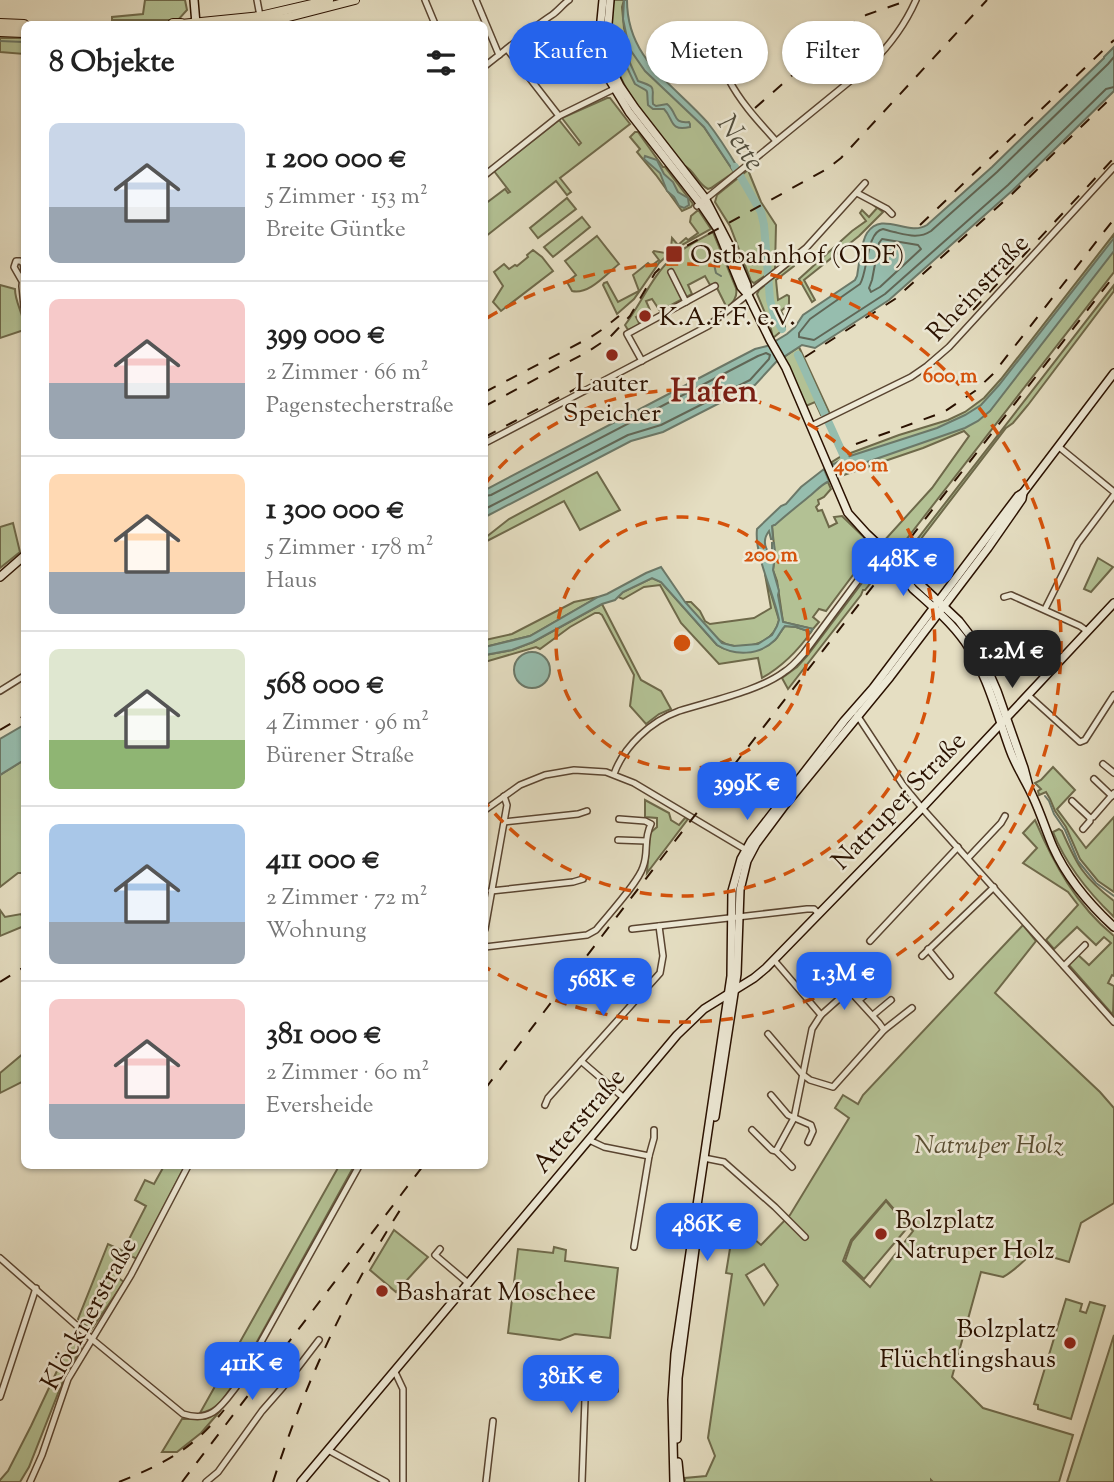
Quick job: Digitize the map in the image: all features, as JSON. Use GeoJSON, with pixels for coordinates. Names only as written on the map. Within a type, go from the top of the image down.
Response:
{"type":"FeatureCollection","features":[{"type":"Feature","properties":{"kind":"highway"},"geometry":{"type":"LineString","coordinates":[[0,24],[21,25]]}},
{"type":"Feature","properties":{"kind":"highway"},"geometry":{"type":"LineString","coordinates":[[0,31],[21,32]]}},
{"type":"Feature","properties":{"kind":"main road"},"geometry":{"type":"LineString","coordinates":[[194,0],[196,21]]}},
{"type":"Feature","properties":{"kind":"main road"},"geometry":{"type":"LineString","coordinates":[[220,21],[260,16],[329,0]]}},
{"type":"Feature","properties":{"kind":"main road"},"geometry":{"type":"LineString","coordinates":[[268,21],[355,0]]}},
{"type":"Feature","properties":{"kind":"main road"},"geometry":{"type":"LineString","coordinates":[[603,0],[600,48],[608,77],[635,108],[733,251],[747,285],[748,295],[783,362],[852,518],[903,568],[913,589],[965,628],[980,652],[1007,717],[1029,786],[1053,846],[1071,879],[1114,927]]}},
{"type":"Feature","properties":{"kind":"main road"},"geometry":{"type":"LineString","coordinates":[[610,0],[607,36],[617,88]]}},
{"type":"Feature","properties":{"kind":"main road"},"geometry":{"type":"LineString","coordinates":[[677,1482],[678,1378],[683,1328],[732,992],[735,917],[748,852],[763,825],[856,713],[890,677],[1018,496],[1059,447],[1114,373]]}},
{"type":"Feature","properties":{"kind":"main road"},"geometry":{"type":"LineString","coordinates":[[0,577],[21,559]]}},
{"type":"Feature","properties":{"kind":"main road","name":"Natruper Straße"},"geometry":{"type":"LineString","coordinates":[[732,992],[760,974],[774,960],[922,808],[1114,603]]}},
{"type":"Feature","properties":{"kind":"main road"},"geometry":{"type":"LineString","coordinates":[[939,607],[974,657],[1015,765],[1029,786]]}},
{"type":"Feature","properties":{"kind":"main road","name":"Atterstraße"},"geometry":{"type":"LineString","coordinates":[[301,1482],[692,1019],[732,992]]}},
{"type":"Feature","properties":{"kind":"street"},"geometry":{"type":"LineString","coordinates":[[257,0],[260,16]]}},
{"type":"Feature","properties":{"kind":"street"},"geometry":{"type":"LineString","coordinates":[[425,0],[434,21]]}},
{"type":"Feature","properties":{"kind":"street"},"geometry":{"type":"LineString","coordinates":[[476,0],[485,21]]}},
{"type":"Feature","properties":{"kind":"street"},"geometry":{"type":"LineString","coordinates":[[488,64],[569,0]]}},
{"type":"Feature","properties":{"kind":"street"},"geometry":{"type":"LineString","coordinates":[[701,202],[871,64],[889,45],[916,0]]}},
{"type":"Feature","properties":{"kind":"street"},"geometry":{"type":"LineString","coordinates":[[488,29],[499,55]]}},
{"type":"Feature","properties":{"kind":"street"},"geometry":{"type":"LineString","coordinates":[[507,50],[559,116]]}},
{"type":"Feature","properties":{"kind":"street"},"geometry":{"type":"LineString","coordinates":[[731,84],[750,112],[776,141]]}},
{"type":"Feature","properties":{"kind":"street"},"geometry":{"type":"LineString","coordinates":[[488,172],[559,116],[617,88]]}},
{"type":"Feature","properties":{"kind":"street","name":"Rheinstraße"},"geometry":{"type":"LineString","coordinates":[[811,426],[911,377],[949,347],[1114,167]]}},
{"type":"Feature","properties":{"kind":"street"},"geometry":{"type":"LineString","coordinates":[[488,441],[708,326],[806,248],[865,183]]}},
{"type":"Feature","properties":{"kind":"street"},"geometry":{"type":"LineString","coordinates":[[857,193],[892,214]]}},
{"type":"Feature","properties":{"kind":"street"},"geometry":{"type":"LineString","coordinates":[[671,272],[686,302]]}},
{"type":"Feature","properties":{"kind":"street"},"geometry":{"type":"LineString","coordinates":[[642,361],[627,334],[686,302],[701,289],[715,286]]}},
{"type":"Feature","properties":{"kind":"street"},"geometry":{"type":"LineString","coordinates":[[1045,609],[1084,534],[1114,494],[1059,447]]}},
{"type":"Feature","properties":{"kind":"street"},"geometry":{"type":"LineString","coordinates":[[614,774],[632,744],[666,717],[761,685],[794,665],[882,548]]}},
{"type":"Feature","properties":{"kind":"street"},"geometry":{"type":"LineString","coordinates":[[1004,597],[1011,595],[1087,631]]}},
{"type":"Feature","properties":{"kind":"street"},"geometry":{"type":"LineString","coordinates":[[0,691],[21,678]]}},
{"type":"Feature","properties":{"kind":"street"},"geometry":{"type":"LineString","coordinates":[[1028,695],[1080,741],[1085,740],[1114,695]]}},
{"type":"Feature","properties":{"kind":"street"},"geometry":{"type":"LineString","coordinates":[[856,713],[903,785],[922,808],[1114,1022]]}},
{"type":"Feature","properties":{"kind":"street"},"geometry":{"type":"LineString","coordinates":[[1103,764],[1114,773]]}},
{"type":"Feature","properties":{"kind":"street"},"geometry":{"type":"LineString","coordinates":[[488,808],[529,781],[555,773],[591,771],[614,774],[634,783],[748,852]]}},
{"type":"Feature","properties":{"kind":"street"},"geometry":{"type":"LineString","coordinates":[[1083,829],[1113,794],[1094,779]]}},
{"type":"Feature","properties":{"kind":"street"},"geometry":{"type":"LineString","coordinates":[[504,796],[507,805],[489,894],[583,880]]}},
{"type":"Feature","properties":{"kind":"street"},"geometry":{"type":"LineString","coordinates":[[1072,801],[1090,818]]}},
{"type":"Feature","properties":{"kind":"street"},"geometry":{"type":"LineString","coordinates":[[504,822],[587,811]]}},
{"type":"Feature","properties":{"kind":"street"},"geometry":{"type":"LineString","coordinates":[[968,858],[1005,816]]}},
{"type":"Feature","properties":{"kind":"street"},"geometry":{"type":"LineString","coordinates":[[488,947],[582,936],[597,930],[640,874],[645,860],[646,834],[651,824],[619,819]]}},
{"type":"Feature","properties":{"kind":"street"},"geometry":{"type":"LineString","coordinates":[[618,840],[646,841]]}},
{"type":"Feature","properties":{"kind":"street"},"geometry":{"type":"LineString","coordinates":[[870,941],[958,847]]}},
{"type":"Feature","properties":{"kind":"street"},"geometry":{"type":"LineString","coordinates":[[922,956],[994,887]]}},
{"type":"Feature","properties":{"kind":"street"},"geometry":{"type":"LineString","coordinates":[[632,929],[807,908],[814,909],[819,914]]}},
{"type":"Feature","properties":{"kind":"street"},"geometry":{"type":"LineString","coordinates":[[545,1105],[548,1098],[660,973],[663,956],[659,926]]}},
{"type":"Feature","properties":{"kind":"street"},"geometry":{"type":"LineString","coordinates":[[1064,966],[1085,945]]}},
{"type":"Feature","properties":{"kind":"street"},"geometry":{"type":"LineString","coordinates":[[928,949],[950,976]]}},
{"type":"Feature","properties":{"kind":"street"},"geometry":{"type":"LineString","coordinates":[[774,960],[821,1015]]}},
{"type":"Feature","properties":{"kind":"street"},"geometry":{"type":"LineString","coordinates":[[859,1000],[880,983]]}},
{"type":"Feature","properties":{"kind":"street"},"geometry":{"type":"LineString","coordinates":[[776,1151],[794,1118],[812,1029],[821,1015],[849,990],[884,1030]]}},
{"type":"Feature","properties":{"kind":"street"},"geometry":{"type":"LineString","coordinates":[[873,1015],[891,1000]]}},
{"type":"Feature","properties":{"kind":"street"},"geometry":{"type":"LineString","coordinates":[[768,1034],[802,1074],[810,1080],[834,1087],[884,1030],[912,1008]]}},
{"type":"Feature","properties":{"kind":"street"},"geometry":{"type":"LineString","coordinates":[[581,1061],[624,1098]]}},
{"type":"Feature","properties":{"kind":"street"},"geometry":{"type":"LineString","coordinates":[[771,1095],[788,1115],[811,1125],[813,1132],[808,1142]]}},
{"type":"Feature","properties":{"kind":"street"},"geometry":{"type":"LineString","coordinates":[[634,1247],[654,1130]]}},
{"type":"Feature","properties":{"kind":"street"},"geometry":{"type":"LineString","coordinates":[[752,1130],[792,1167]]}},
{"type":"Feature","properties":{"kind":"street"},"geometry":{"type":"LineString","coordinates":[[589,1140],[604,1147],[649,1156]]}},
{"type":"Feature","properties":{"kind":"street"},"geometry":{"type":"LineString","coordinates":[[706,1158],[724,1163],[805,1237]]}},
{"type":"Feature","properties":{"kind":"street","name":"Klöcknerstraße"},"geometry":{"type":"LineString","coordinates":[[30,1482],[68,1380],[131,1275],[186,1169]]}},
{"type":"Feature","properties":{"kind":"street"},"geometry":{"type":"LineString","coordinates":[[0,1258],[183,1414],[206,1416],[217,1411],[236,1387],[357,1169]]}},
{"type":"Feature","properties":{"kind":"street"},"geometry":{"type":"LineString","coordinates":[[440,1249],[435,1255],[468,1283]]}},
{"type":"Feature","properties":{"kind":"street"},"geometry":{"type":"LineString","coordinates":[[0,1397],[36,1288]]}},
{"type":"Feature","properties":{"kind":"street"},"geometry":{"type":"LineString","coordinates":[[206,1482],[218,1472],[318,1340]]}},
{"type":"Feature","properties":{"kind":"street"},"geometry":{"type":"LineString","coordinates":[[395,1372],[403,1389],[403,1482]]}},
{"type":"Feature","properties":{"kind":"street"},"geometry":{"type":"LineString","coordinates":[[582,1482],[585,1399],[591,1393],[615,1390]]}},
{"type":"Feature","properties":{"kind":"street"},"geometry":{"type":"LineString","coordinates":[[486,1482],[493,1421]]}},
{"type":"Feature","properties":{"kind":"street"},"geometry":{"type":"LineString","coordinates":[[328,1450],[386,1482]]}},
{"type":"Feature","properties":{"kind":"green space"},"geometry":{"type":"Polygon","coordinates":[[[145,0],[185,0],[187,10],[178,20],[112,20],[112,17],[143,14],[145,0]]]}},
{"type":"Feature","properties":{"kind":"green space"},"geometry":{"type":"Polygon","coordinates":[[[614,0],[624,0],[623,21],[611,21],[614,0]]]}},
{"type":"Feature","properties":{"kind":"green space"},"geometry":{"type":"Polygon","coordinates":[[[0,38],[21,38],[21,54],[0,52],[0,38]]]}},
{"type":"Feature","properties":{"kind":"green space"},"geometry":{"type":"Polygon","coordinates":[[[632,50],[646,65],[646,84],[664,84],[704,127],[734,172],[711,188],[704,187],[683,165],[624,84],[632,84],[632,50]]]}},
{"type":"Feature","properties":{"kind":"green space"},"geometry":{"type":"Polygon","coordinates":[[[610,98],[630,124],[560,178],[571,192],[567,195],[556,181],[488,235],[488,202],[505,189],[510,192],[494,171],[559,120],[579,145],[581,143],[562,118],[610,98]]]}},
{"type":"Feature","properties":{"kind":"green space"},"geometry":{"type":"Polygon","coordinates":[[[638,132],[693,204],[691,207],[682,211],[637,152],[640,149],[630,137],[638,132]]]}},
{"type":"Feature","properties":{"kind":"green space"},"geometry":{"type":"Polygon","coordinates":[[[748,170],[761,202],[776,225],[775,269],[754,283],[730,226],[715,202],[717,195],[748,170]]]}},
{"type":"Feature","properties":{"kind":"green space"},"geometry":{"type":"Polygon","coordinates":[[[567,198],[576,209],[538,238],[530,228],[567,198]]]}},
{"type":"Feature","properties":{"kind":"green space"},"geometry":{"type":"Polygon","coordinates":[[[871,203],[883,212],[859,236],[804,280],[815,300],[812,302],[799,279],[866,221],[860,213],[862,210],[869,217],[877,208],[871,203]]]}},
{"type":"Feature","properties":{"kind":"green space"},"geometry":{"type":"Polygon","coordinates":[[[697,211],[711,229],[673,250],[672,238],[678,245],[698,233],[690,222],[691,216],[697,211]]]}},
{"type":"Feature","properties":{"kind":"green space"},"geometry":{"type":"Polygon","coordinates":[[[582,217],[590,227],[553,257],[544,247],[582,217]]]}},
{"type":"Feature","properties":{"kind":"green space"},"geometry":{"type":"Polygon","coordinates":[[[713,232],[736,288],[736,297],[731,304],[727,308],[715,284],[710,285],[705,276],[688,285],[692,294],[660,311],[652,299],[646,301],[650,310],[636,317],[640,325],[628,330],[625,325],[667,263],[683,249],[713,232]]]}},
{"type":"Feature","properties":{"kind":"green space"},"geometry":{"type":"Polygon","coordinates":[[[1114,234],[1114,272],[895,554],[883,542],[932,488],[969,436],[964,431],[838,477],[832,462],[899,435],[948,420],[984,398],[1114,234]]]}},
{"type":"Feature","properties":{"kind":"green space"},"geometry":{"type":"Polygon","coordinates":[[[597,236],[619,264],[591,287],[572,291],[567,282],[576,275],[565,261],[597,236]]]}},
{"type":"Feature","properties":{"kind":"green space"},"geometry":{"type":"Polygon","coordinates":[[[669,249],[671,252],[659,263],[634,299],[617,314],[604,283],[607,282],[618,302],[639,291],[633,275],[648,263],[651,266],[659,260],[653,252],[665,253],[669,249]]]}},
{"type":"Feature","properties":{"kind":"green space"},"geometry":{"type":"Polygon","coordinates":[[[533,250],[553,271],[501,311],[493,302],[503,286],[494,272],[504,264],[509,269],[517,266],[533,250]]]}},
{"type":"Feature","properties":{"kind":"green space"},"geometry":{"type":"Polygon","coordinates":[[[793,262],[794,266],[776,280],[778,300],[787,295],[789,304],[781,311],[785,328],[773,338],[757,294],[793,262]]]}},
{"type":"Feature","properties":{"kind":"green space"},"geometry":{"type":"Polygon","coordinates":[[[0,285],[15,289],[21,313],[21,331],[0,338],[0,285]]]}},
{"type":"Feature","properties":{"kind":"green space"},"geometry":{"type":"Polygon","coordinates":[[[1114,285],[1114,291],[1028,405],[1006,428],[904,561],[902,559],[1114,285]]]}},
{"type":"Feature","properties":{"kind":"green space"},"geometry":{"type":"Polygon","coordinates":[[[799,347],[829,412],[821,415],[815,402],[806,406],[784,357],[799,347]]]}},
{"type":"Feature","properties":{"kind":"green space"},"geometry":{"type":"Polygon","coordinates":[[[597,472],[620,510],[580,530],[564,501],[488,540],[488,536],[509,519],[597,472]]]}},
{"type":"Feature","properties":{"kind":"green space"},"geometry":{"type":"Polygon","coordinates":[[[828,482],[831,489],[818,500],[816,507],[818,511],[822,510],[829,527],[837,523],[834,517],[842,516],[874,547],[874,552],[889,560],[788,689],[782,678],[807,656],[865,579],[856,571],[826,611],[819,609],[813,617],[819,622],[813,629],[783,622],[773,570],[775,555],[772,526],[828,482]]]}},
{"type":"Feature","properties":{"kind":"green space"},"geometry":{"type":"Polygon","coordinates":[[[13,523],[20,552],[0,568],[0,527],[13,523]]]}},
{"type":"Feature","properties":{"kind":"green space"},"geometry":{"type":"Polygon","coordinates":[[[1098,558],[1113,567],[1091,592],[1084,589],[1098,558]]]}},
{"type":"Feature","properties":{"kind":"green space"},"geometry":{"type":"Polygon","coordinates":[[[765,574],[779,620],[770,637],[759,643],[740,646],[726,644],[708,630],[685,602],[691,602],[710,624],[754,618],[771,608],[765,574]]]}},
{"type":"Feature","properties":{"kind":"green space"},"geometry":{"type":"Polygon","coordinates":[[[652,578],[661,582],[717,645],[724,649],[747,652],[762,648],[775,640],[785,626],[811,632],[789,658],[762,678],[758,658],[719,664],[681,623],[660,585],[644,587],[623,599],[618,597],[652,578]]]}},
{"type":"Feature","properties":{"kind":"green space"},"geometry":{"type":"Polygon","coordinates":[[[598,597],[530,636],[488,646],[488,639],[512,634],[574,602],[598,597]]]}},
{"type":"Feature","properties":{"kind":"green space"},"geometry":{"type":"Polygon","coordinates":[[[602,604],[641,680],[661,691],[671,709],[646,724],[630,706],[634,675],[599,613],[570,627],[540,649],[536,647],[488,661],[488,654],[512,650],[533,642],[602,604]]]}},
{"type":"Feature","properties":{"kind":"green space"},"geometry":{"type":"Polygon","coordinates":[[[21,762],[21,873],[0,887],[0,775],[21,762]]]}},
{"type":"Feature","properties":{"kind":"green space"},"geometry":{"type":"Polygon","coordinates":[[[1053,767],[1075,790],[1057,809],[1086,848],[1114,817],[1114,892],[1098,881],[1080,859],[1046,792],[1039,795],[1038,791],[1041,789],[1035,783],[1053,767]]]}},
{"type":"Feature","properties":{"kind":"green space"},"geometry":{"type":"Polygon","coordinates":[[[645,800],[669,813],[671,820],[679,825],[685,818],[688,819],[647,873],[650,833],[657,827],[657,818],[645,817],[645,800]]]}},
{"type":"Feature","properties":{"kind":"green space"},"geometry":{"type":"Polygon","coordinates":[[[1035,820],[1067,883],[1088,911],[1114,936],[1114,976],[1112,975],[1108,983],[1114,986],[1113,1015],[1068,964],[1077,954],[1089,965],[1111,943],[1104,937],[1096,945],[1077,927],[1054,949],[1046,940],[1078,905],[1068,892],[1023,863],[1037,848],[1023,833],[1035,820]]]}},
{"type":"Feature","properties":{"kind":"green space"},"geometry":{"type":"Polygon","coordinates":[[[1059,829],[1082,870],[1114,901],[1114,917],[1071,867],[1053,832],[1059,829]]]}},
{"type":"Feature","properties":{"kind":"green space"},"geometry":{"type":"Polygon","coordinates":[[[0,910],[5,917],[21,914],[21,927],[0,936],[0,910]]]}},
{"type":"Feature","properties":{"kind":"green space","name":"Natruper Holz"},"geometry":{"type":"Polygon","coordinates":[[[1023,925],[1036,941],[995,993],[1114,1108],[1114,1203],[1081,1223],[1069,1262],[1035,1252],[1003,1277],[981,1272],[952,1377],[983,1408],[1073,1435],[1059,1482],[685,1482],[685,1478],[706,1476],[715,1456],[708,1438],[732,1274],[726,1273],[733,1230],[736,1232],[740,1227],[761,1245],[790,1215],[849,1118],[835,1108],[843,1095],[858,1104],[863,1095],[1023,925]],[[886,1200],[851,1240],[843,1261],[870,1287],[913,1231],[886,1200]],[[764,1264],[746,1275],[764,1305],[778,1285],[764,1264]]]}},
{"type":"Feature","properties":{"kind":"green space"},"geometry":{"type":"Polygon","coordinates":[[[21,1056],[21,1082],[0,1093],[0,1073],[21,1056]]]}},
{"type":"Feature","properties":{"kind":"green space"},"geometry":{"type":"Polygon","coordinates":[[[162,1169],[183,1169],[137,1259],[129,1255],[117,1277],[124,1282],[91,1330],[78,1319],[108,1244],[123,1251],[146,1206],[135,1200],[145,1180],[154,1184],[162,1169]]]}},
{"type":"Feature","properties":{"kind":"green space"},"geometry":{"type":"Polygon","coordinates":[[[337,1169],[352,1169],[233,1385],[216,1406],[200,1413],[337,1169]]]}},
{"type":"Feature","properties":{"kind":"green space"},"geometry":{"type":"Polygon","coordinates":[[[886,1201],[908,1227],[864,1279],[845,1261],[852,1241],[886,1201]]]}},
{"type":"Feature","properties":{"kind":"green space"},"geometry":{"type":"Polygon","coordinates":[[[394,1230],[428,1257],[396,1292],[370,1270],[394,1230]]]}},
{"type":"Feature","properties":{"kind":"green space"},"geometry":{"type":"Polygon","coordinates":[[[554,1247],[566,1250],[565,1261],[618,1268],[610,1338],[575,1334],[560,1340],[508,1333],[518,1249],[553,1253],[554,1247]]]}},
{"type":"Feature","properties":{"kind":"green space"},"geometry":{"type":"Polygon","coordinates":[[[1066,1299],[1082,1304],[1080,1311],[1086,1313],[1090,1302],[1105,1306],[1071,1419],[1038,1409],[1038,1405],[1034,1404],[1066,1299]]]}},
{"type":"Feature","properties":{"kind":"green space"},"geometry":{"type":"Polygon","coordinates":[[[1114,1335],[1114,1482],[1067,1482],[1114,1335]]]}},
{"type":"Feature","properties":{"kind":"green space"},"geometry":{"type":"Polygon","coordinates":[[[73,1337],[83,1344],[61,1386],[29,1467],[20,1482],[0,1482],[31,1426],[73,1337]]]}},
{"type":"Feature","properties":{"kind":"green space"},"geometry":{"type":"Polygon","coordinates":[[[221,1410],[201,1433],[177,1452],[162,1452],[182,1419],[205,1419],[221,1410]]]}},
{"type":"Feature","properties":{"kind":"water"},"geometry":{"type":"Polygon","coordinates":[[[624,0],[627,0],[629,21],[623,19],[624,0]]]}},
{"type":"Feature","properties":{"kind":"water"},"geometry":{"type":"Polygon","coordinates":[[[632,30],[646,59],[645,71],[632,52],[632,30]]]}},
{"type":"Feature","properties":{"kind":"water"},"geometry":{"type":"Polygon","coordinates":[[[1114,47],[1114,91],[1013,190],[889,300],[815,348],[802,345],[776,362],[755,385],[663,432],[631,441],[488,515],[488,488],[787,334],[803,315],[855,280],[863,242],[873,227],[888,224],[920,228],[927,225],[992,167],[1114,47]]]}},
{"type":"Feature","properties":{"kind":"water"},"geometry":{"type":"Polygon","coordinates":[[[632,68],[638,81],[653,89],[653,104],[667,104],[677,120],[689,122],[690,127],[678,128],[664,109],[653,109],[648,105],[647,91],[635,84],[632,68]]]}},
{"type":"Feature","properties":{"kind":"water"},"geometry":{"type":"Polygon","coordinates":[[[659,84],[669,84],[708,123],[738,168],[734,172],[704,127],[659,84]]]}},
{"type":"Feature","properties":{"kind":"water"},"geometry":{"type":"Polygon","coordinates":[[[645,156],[657,160],[678,192],[688,198],[689,205],[684,208],[679,206],[667,191],[660,173],[644,159],[645,156]]]}},
{"type":"Feature","properties":{"kind":"water"},"geometry":{"type":"Polygon","coordinates":[[[1114,238],[1114,251],[990,411],[965,428],[847,469],[833,479],[828,467],[847,457],[937,428],[981,405],[1114,238]]]}},
{"type":"Feature","properties":{"kind":"water"},"geometry":{"type":"Polygon","coordinates":[[[824,469],[829,481],[772,526],[773,539],[769,531],[765,546],[772,554],[774,543],[773,570],[783,622],[813,629],[811,632],[785,626],[775,640],[762,649],[746,653],[724,649],[717,645],[661,582],[652,578],[533,642],[512,650],[488,654],[488,646],[530,636],[598,597],[661,567],[685,602],[722,643],[734,646],[758,644],[772,635],[779,620],[758,550],[757,529],[824,469]]]}},
{"type":"Feature","properties":{"kind":"water"},"geometry":{"type":"Polygon","coordinates":[[[532,652],[545,657],[550,670],[545,683],[532,688],[519,683],[514,670],[519,657],[532,652]]]}},
{"type":"Feature","properties":{"kind":"water"},"geometry":{"type":"Polygon","coordinates":[[[21,727],[21,762],[0,775],[0,739],[21,727]]]}},
{"type":"Feature","properties":{"kind":"waterway"},"geometry":{"type":"LineString","coordinates":[[0,41],[21,42]]}},
{"type":"Feature","properties":{"kind":"waterway","name":"Nette"},"geometry":{"type":"LineString","coordinates":[[735,167],[761,212],[770,300],[782,329]]}},
{"type":"Feature","properties":{"kind":"waterway"},"geometry":{"type":"LineString","coordinates":[[713,260],[716,273],[721,276]]}},
{"type":"Feature","properties":{"kind":"waterway","name":"Nette"},"geometry":{"type":"LineString","coordinates":[[798,355],[847,463]]}},
{"type":"Feature","properties":{"kind":"waterway"},"geometry":{"type":"LineString","coordinates":[[1045,796],[1065,830],[1078,861],[1096,883],[1114,896]]}},
{"type":"Feature","properties":{"kind":"railway"},"geometry":{"type":"LineString","coordinates":[[755,108],[852,23],[866,15],[909,0]]}},
{"type":"Feature","properties":{"kind":"railway"},"geometry":{"type":"LineString","coordinates":[[488,404],[610,337],[630,316],[655,273],[681,249],[827,169],[841,158],[987,0]]}},
{"type":"Feature","properties":{"kind":"railway"},"geometry":{"type":"LineString","coordinates":[[920,225],[1114,40]]}},
{"type":"Feature","properties":{"kind":"railway"},"geometry":{"type":"LineString","coordinates":[[805,357],[895,299],[1012,194],[1114,95]]}},
{"type":"Feature","properties":{"kind":"railway"},"geometry":{"type":"LineString","coordinates":[[973,310],[1114,158]]}},
{"type":"Feature","properties":{"kind":"railway"},"geometry":{"type":"LineString","coordinates":[[856,444],[944,412],[975,391],[993,374],[1114,219]]}},
{"type":"Feature","properties":{"kind":"railway"},"geometry":{"type":"LineString","coordinates":[[488,1085],[1114,276]]}},
{"type":"Feature","properties":{"kind":"railway"},"geometry":{"type":"LineString","coordinates":[[488,390],[591,337],[619,316]]}},
{"type":"Feature","properties":{"kind":"railway"},"geometry":{"type":"LineString","coordinates":[[488,435],[592,380]]}},
{"type":"Feature","properties":{"kind":"railway"},"geometry":{"type":"LineString","coordinates":[[0,730],[21,718]]}},
{"type":"Feature","properties":{"kind":"railway"},"geometry":{"type":"LineString","coordinates":[[0,982],[21,969]]}},
{"type":"Feature","properties":{"kind":"railway"},"geometry":{"type":"LineString","coordinates":[[182,1482],[421,1169]]}},
{"type":"Feature","properties":{"kind":"railway"},"geometry":{"type":"LineString","coordinates":[[273,1482],[298,1410],[328,1340],[402,1207]]}},
{"type":"Feature","properties":{"kind":"railway"},"geometry":{"type":"LineString","coordinates":[[119,1482],[177,1454],[201,1435],[224,1410]]}},
{"type":"Feature","properties":{"kind":"place","name":"Ostbahnhof (ODF)"},"geometry":{"type":"Point","coordinates":[674,254]}},
{"type":"Feature","properties":{"kind":"place","name":"K.A.F.F. e.V."},"geometry":{"type":"Point","coordinates":[645,316]}},
{"type":"Feature","properties":{"kind":"place","name":"Lauter Speicher"},"geometry":{"type":"Point","coordinates":[612,355]}},
{"type":"Feature","properties":{"kind":"place","name":"Bolzplatz Natruper Holz"},"geometry":{"type":"Point","coordinates":[881,1234]}},
{"type":"Feature","properties":{"kind":"place","name":"Basharat Moschee"},"geometry":{"type":"Point","coordinates":[382,1291]}},
{"type":"Feature","properties":{"kind":"place","name":"Bolzplatz Flüchtlingshaus"},"geometry":{"type":"Point","coordinates":[1070,1343]}},
{"type":"Feature","properties":{"kind":"district","name":"Hafen"},"geometry":{"type":"Point","coordinates":[714,389]}}]}
